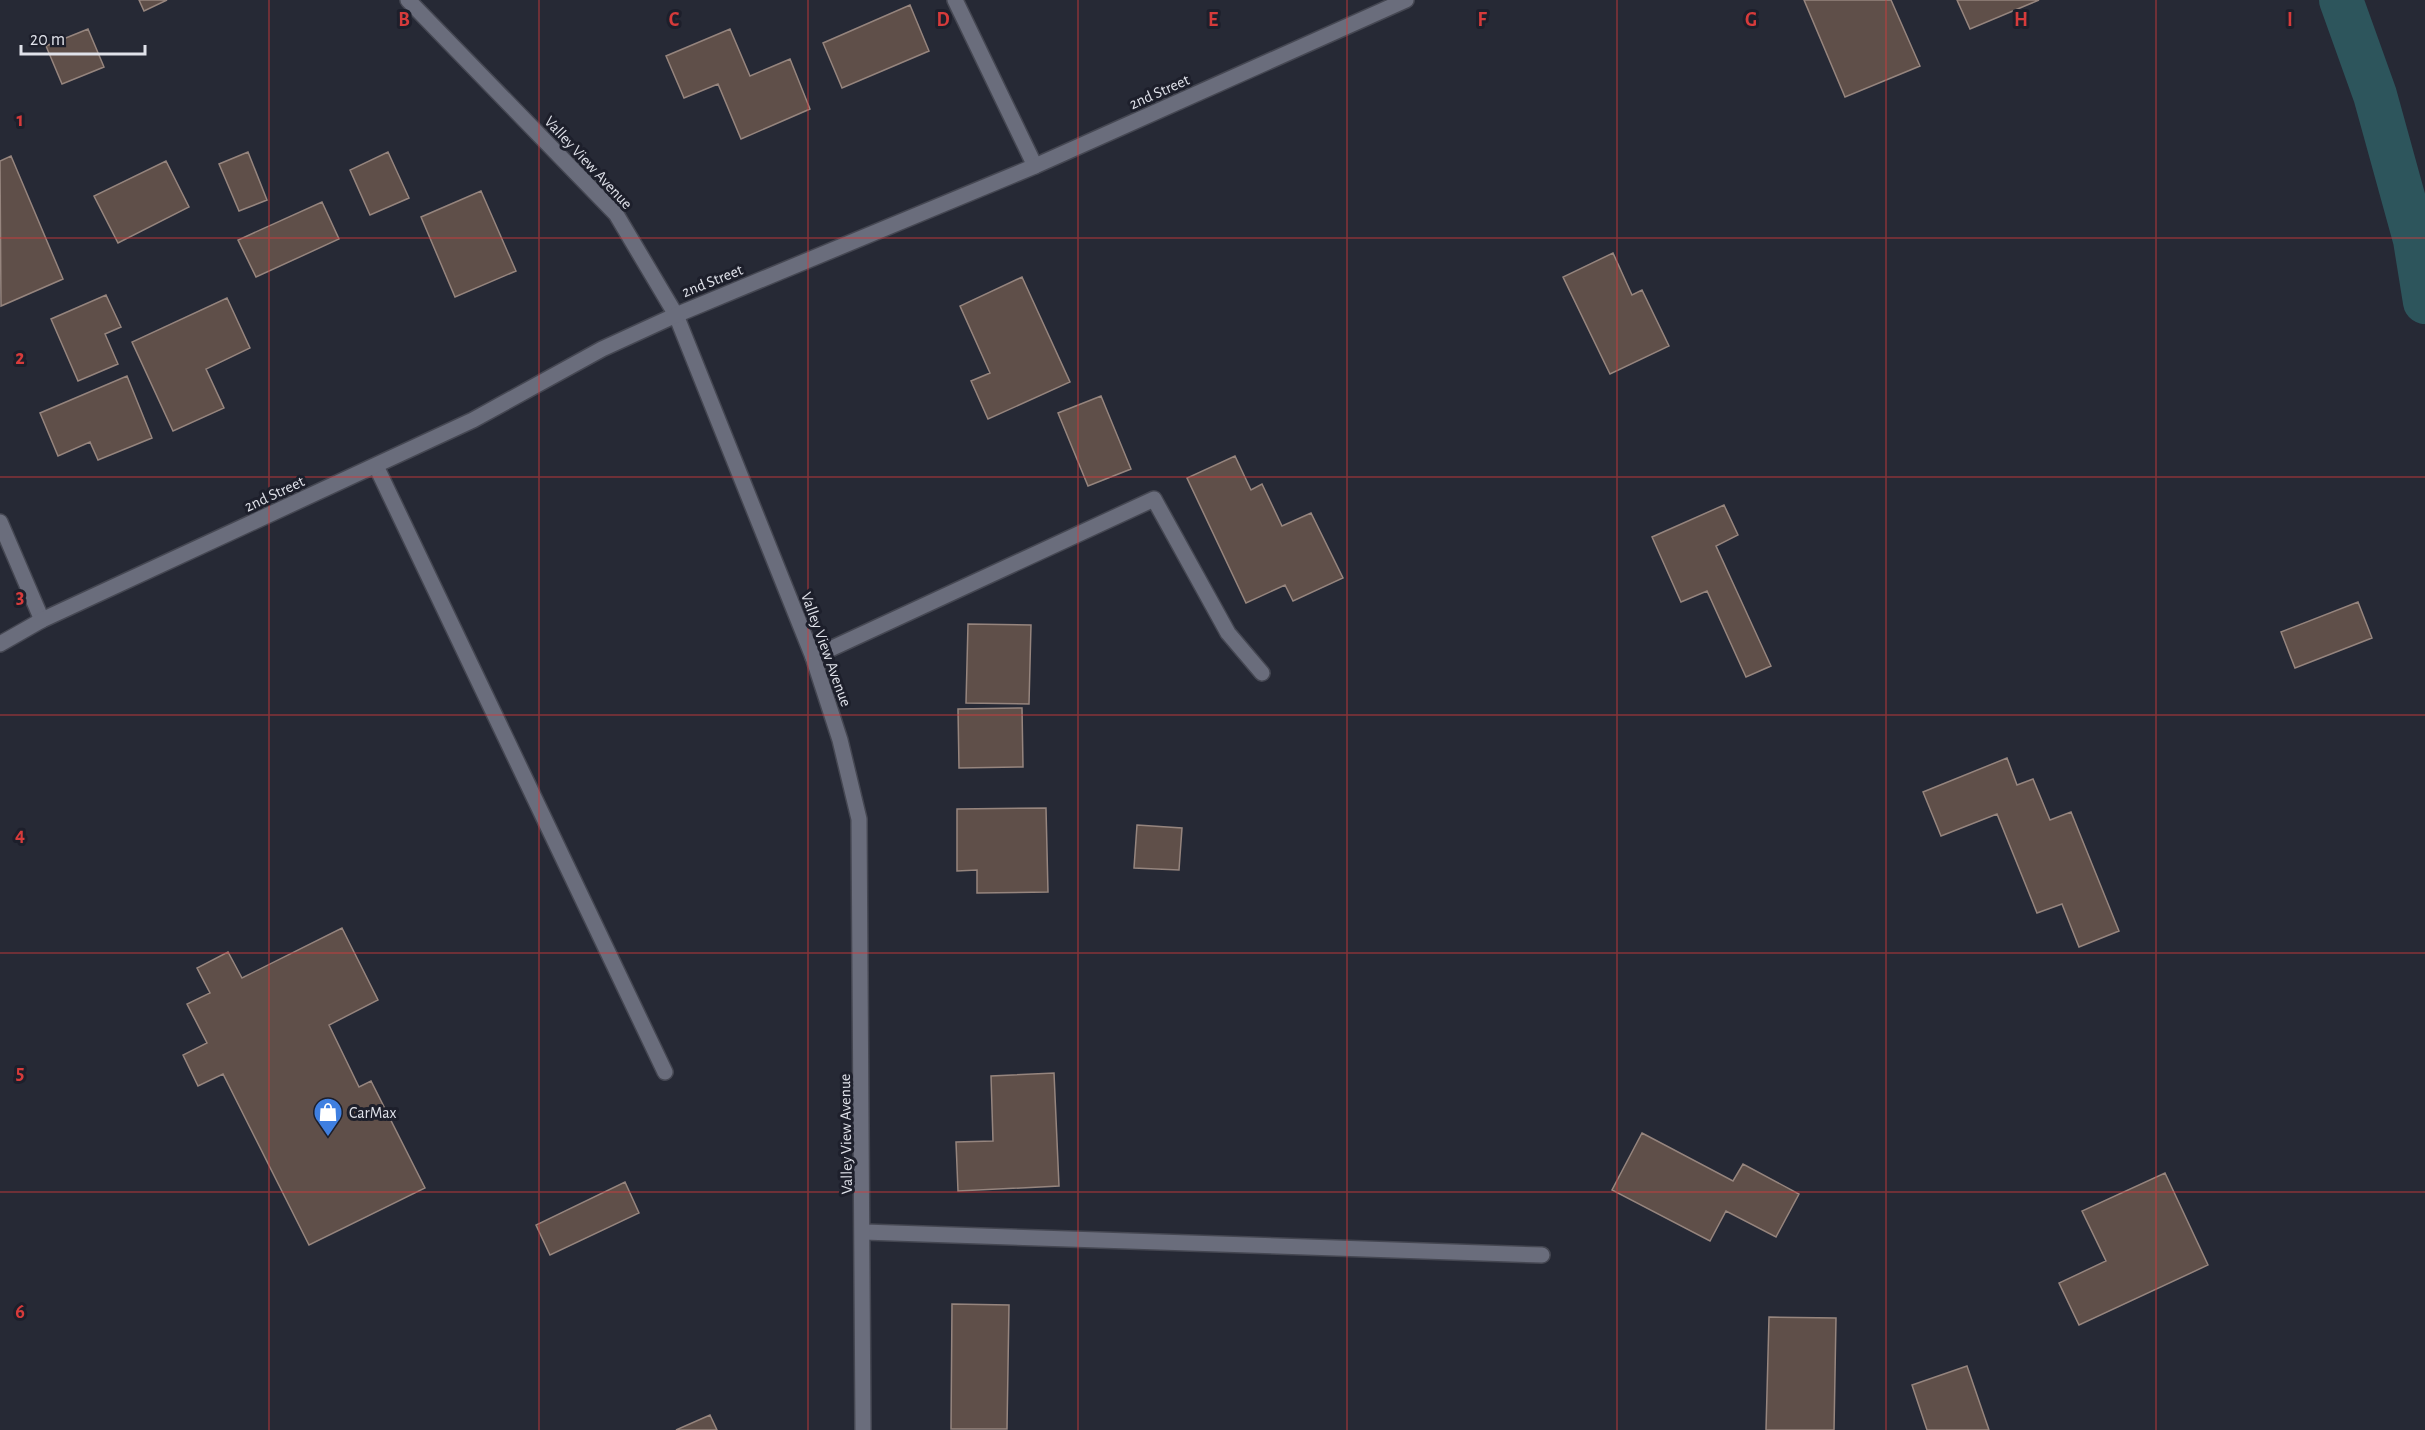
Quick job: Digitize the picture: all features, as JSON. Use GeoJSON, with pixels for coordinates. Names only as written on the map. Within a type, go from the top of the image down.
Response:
{"type":"FeatureCollection","features":[{"type":"Feature","properties":{"kind":"street","name":"Valley View Avenue"},"geometry":{"type":"LineString","coordinates":[[408,0],[616,214],[676,315],[813,657],[840,740],[860,819],[864,1232],[863,1430]]}},
{"type":"Feature","properties":{"kind":"street"},"geometry":{"type":"LineString","coordinates":[[956,0],[1035,166]]}},
{"type":"Feature","properties":{"kind":"street","name":"2nd Street"},"geometry":{"type":"LineString","coordinates":[[0,644],[42,620],[473,420],[602,349],[676,315],[1035,166],[1406,0]]}},
{"type":"Feature","properties":{"kind":"street"},"geometry":{"type":"LineString","coordinates":[[376,466],[665,1072]]}},
{"type":"Feature","properties":{"kind":"street"},"geometry":{"type":"LineString","coordinates":[[813,657],[1154,499],[1228,633],[1262,673]]}},
{"type":"Feature","properties":{"kind":"street"},"geometry":{"type":"LineString","coordinates":[[0,522],[42,620]]}},
{"type":"Feature","properties":{"kind":"street"},"geometry":{"type":"LineString","coordinates":[[864,1232],[1542,1255]]}},
{"type":"Feature","properties":{"kind":"building"},"geometry":{"type":"Polygon","coordinates":[[[139,0],[167,0],[144,11],[139,0]]]}},
{"type":"Feature","properties":{"kind":"building"},"geometry":{"type":"Polygon","coordinates":[[[1804,0],[1891,0],[1920,66],[1845,97],[1804,0]]]}},
{"type":"Feature","properties":{"kind":"building"},"geometry":{"type":"Polygon","coordinates":[[[1957,0],[2039,0],[1970,29],[1957,0]]]}},
{"type":"Feature","properties":{"kind":"building"},"geometry":{"type":"Polygon","coordinates":[[[910,5],[929,51],[842,88],[823,43],[910,5]]]}},
{"type":"Feature","properties":{"kind":"building"},"geometry":{"type":"Polygon","coordinates":[[[88,29],[104,67],[62,84],[46,46],[88,29]]]}},
{"type":"Feature","properties":{"kind":"building"},"geometry":{"type":"Polygon","coordinates":[[[730,29],[750,76],[790,59],[810,109],[741,139],[718,84],[684,98],[666,56],[730,29]]]}},
{"type":"Feature","properties":{"kind":"building"},"geometry":{"type":"Polygon","coordinates":[[[248,152],[267,200],[239,211],[219,164],[248,152]]]}},
{"type":"Feature","properties":{"kind":"building"},"geometry":{"type":"Polygon","coordinates":[[[388,152],[409,198],[370,215],[350,170],[388,152]]]}},
{"type":"Feature","properties":{"kind":"building"},"geometry":{"type":"Polygon","coordinates":[[[11,156],[63,279],[1,306],[0,161],[11,156]]]}},
{"type":"Feature","properties":{"kind":"building"},"geometry":{"type":"Polygon","coordinates":[[[166,161],[189,207],[118,243],[94,196],[166,161]]]}},
{"type":"Feature","properties":{"kind":"building"},"geometry":{"type":"Polygon","coordinates":[[[481,191],[516,271],[455,297],[421,217],[481,191]]]}},
{"type":"Feature","properties":{"kind":"building"},"geometry":{"type":"Polygon","coordinates":[[[322,202],[339,239],[256,277],[238,240],[322,202]]]}},
{"type":"Feature","properties":{"kind":"building"},"geometry":{"type":"Polygon","coordinates":[[[1613,253],[1632,295],[1642,290],[1669,346],[1610,374],[1563,277],[1613,253]]]}},
{"type":"Feature","properties":{"kind":"building"},"geometry":{"type":"Polygon","coordinates":[[[1022,277],[1070,382],[988,419],[971,381],[990,373],[960,306],[1022,277]]]}},
{"type":"Feature","properties":{"kind":"building"},"geometry":{"type":"Polygon","coordinates":[[[106,295],[121,327],[105,334],[118,364],[78,381],[51,319],[106,295]]]}},
{"type":"Feature","properties":{"kind":"building"},"geometry":{"type":"Polygon","coordinates":[[[227,298],[250,348],[206,369],[224,408],[173,431],[132,342],[227,298]]]}},
{"type":"Feature","properties":{"kind":"building"},"geometry":{"type":"Polygon","coordinates":[[[127,376],[152,438],[98,460],[90,442],[58,456],[40,413],[127,376]]]}},
{"type":"Feature","properties":{"kind":"building"},"geometry":{"type":"Polygon","coordinates":[[[1101,396],[1131,469],[1088,486],[1058,413],[1101,396]]]}},
{"type":"Feature","properties":{"kind":"building"},"geometry":{"type":"Polygon","coordinates":[[[1235,456],[1251,490],[1262,484],[1282,526],[1311,513],[1343,578],[1293,601],[1285,585],[1246,603],[1187,478],[1235,456]]]}},
{"type":"Feature","properties":{"kind":"building"},"geometry":{"type":"Polygon","coordinates":[[[1724,505],[1738,535],[1716,546],[1771,666],[1746,677],[1707,591],[1681,602],[1652,537],[1724,505]]]}},
{"type":"Feature","properties":{"kind":"building"},"geometry":{"type":"Polygon","coordinates":[[[2358,602],[2372,638],[2295,668],[2281,632],[2358,602]]]}},
{"type":"Feature","properties":{"kind":"building"},"geometry":{"type":"Polygon","coordinates":[[[968,624],[1031,625],[1029,704],[966,703],[968,624]]]}},
{"type":"Feature","properties":{"kind":"building"},"geometry":{"type":"Polygon","coordinates":[[[1022,708],[1023,767],[959,768],[958,709],[1022,708]]]}},
{"type":"Feature","properties":{"kind":"building"},"geometry":{"type":"Polygon","coordinates":[[[2007,758],[2017,785],[2033,779],[2050,820],[2071,812],[2119,931],[2079,947],[2062,904],[2037,913],[1997,814],[1941,836],[1923,792],[2007,758]]]}},
{"type":"Feature","properties":{"kind":"building"},"geometry":{"type":"Polygon","coordinates":[[[1046,808],[1048,892],[977,893],[977,870],[957,871],[957,809],[1046,808]]]}},
{"type":"Feature","properties":{"kind":"building"},"geometry":{"type":"Polygon","coordinates":[[[1137,825],[1182,828],[1179,870],[1134,868],[1137,825]]]}},
{"type":"Feature","properties":{"kind":"building","name":"CarMax"},"geometry":{"type":"Polygon","coordinates":[[[342,928],[378,1000],[329,1025],[359,1087],[371,1081],[425,1188],[309,1245],[223,1074],[198,1086],[183,1055],[207,1043],[187,1004],[210,993],[197,968],[228,952],[242,978],[342,928]]]}},
{"type":"Feature","properties":{"kind":"building"},"geometry":{"type":"Polygon","coordinates":[[[1054,1073],[1059,1186],[958,1191],[956,1142],[993,1141],[991,1076],[1054,1073]]]}},
{"type":"Feature","properties":{"kind":"building"},"geometry":{"type":"Polygon","coordinates":[[[1642,1133],[1733,1181],[1743,1164],[1799,1194],[1776,1237],[1726,1211],[1710,1241],[1612,1190],[1642,1133]]]}},
{"type":"Feature","properties":{"kind":"building"},"geometry":{"type":"Polygon","coordinates":[[[2165,1173],[2208,1265],[2079,1325],[2059,1283],[2106,1261],[2082,1211],[2165,1173]]]}},
{"type":"Feature","properties":{"kind":"building"},"geometry":{"type":"Polygon","coordinates":[[[625,1182],[639,1213],[550,1255],[536,1225],[625,1182]]]}},
{"type":"Feature","properties":{"kind":"building"},"geometry":{"type":"Polygon","coordinates":[[[952,1304],[1009,1305],[1007,1429],[951,1429],[952,1304]]]}},
{"type":"Feature","properties":{"kind":"building"},"geometry":{"type":"Polygon","coordinates":[[[1769,1317],[1836,1318],[1834,1430],[1766,1430],[1769,1317]]]}},
{"type":"Feature","properties":{"kind":"building"},"geometry":{"type":"Polygon","coordinates":[[[1967,1366],[1989,1430],[1927,1430],[1912,1385],[1967,1366]]]}},
{"type":"Feature","properties":{"kind":"building"},"geometry":{"type":"Polygon","coordinates":[[[710,1415],[717,1430],[676,1430],[710,1415]]]}},
{"type":"Feature","properties":{"kind":"waterway"},"geometry":{"type":"LineString","coordinates":[[2341,0],[2375,95],[2415,240],[2425,302]]}},
{"type":"Feature","properties":{"kind":"place","name":"CarMax"},"geometry":{"type":"Point","coordinates":[328,1138]}}]}
